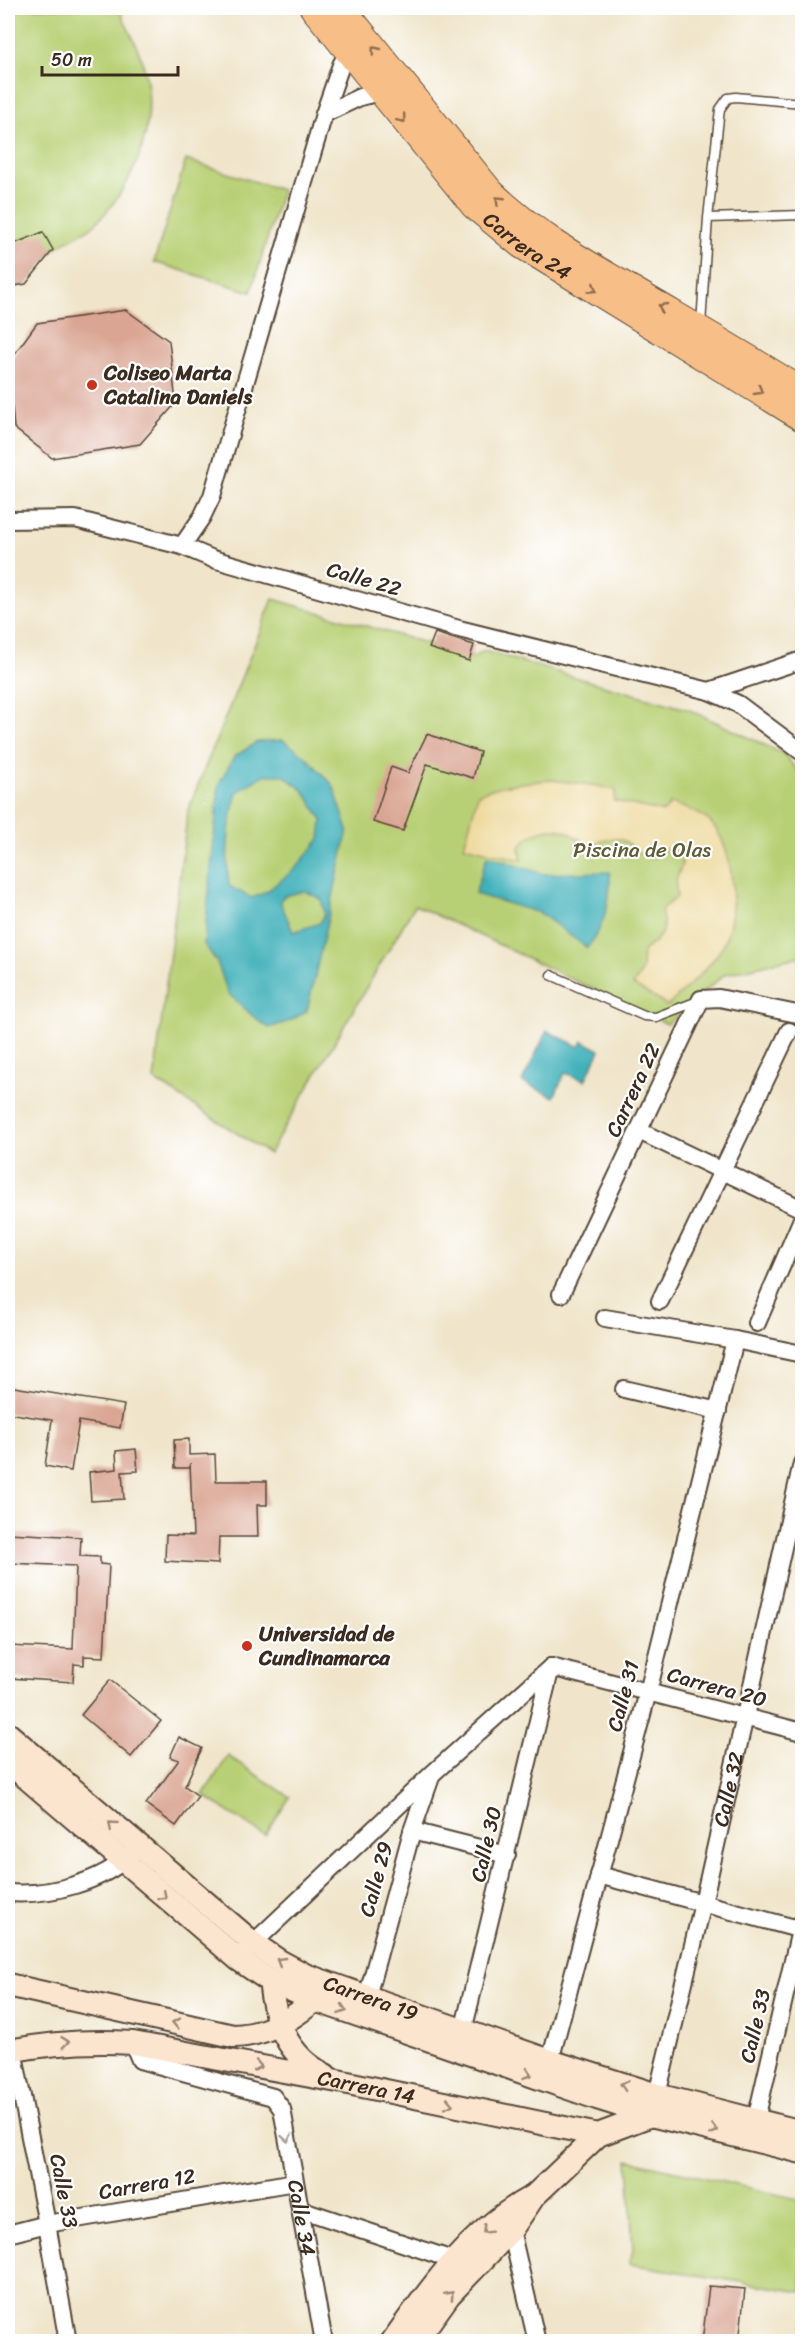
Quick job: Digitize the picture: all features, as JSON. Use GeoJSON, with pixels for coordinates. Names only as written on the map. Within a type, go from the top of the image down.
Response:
{"type":"FeatureCollection","features":[{"type":"Feature","properties":{"kind":"main road","name":"Carrera 24"},"geometry":{"type":"LineString","coordinates":[[313,8],[482,213],[522,245],[798,397]]}},
{"type":"Feature","properties":{"kind":"main road","name":"Carrera 24"},"geometry":{"type":"LineString","coordinates":[[342,8],[490,191],[513,213],[700,342]]}},
{"type":"Feature","properties":{"kind":"street"},"geometry":{"type":"LineString","coordinates":[[182,546],[202,517],[212,496],[324,114],[340,65],[348,52]]}},
{"type":"Feature","properties":{"kind":"street"},"geometry":{"type":"LineString","coordinates":[[324,114],[360,97],[380,92]]}},
{"type":"Feature","properties":{"kind":"street","name":"Calle 22"},"geometry":{"type":"LineString","coordinates":[[8,520],[75,519],[182,546],[213,559],[459,629],[709,691],[738,704],[802,752]]}},
{"type":"Feature","properties":{"kind":"street"},"geometry":{"type":"LineString","coordinates":[[709,691],[802,660]]}},
{"type":"Feature","properties":{"kind":"street"},"geometry":{"type":"LineString","coordinates":[[701,999],[719,998],[802,1015]]}},
{"type":"Feature","properties":{"kind":"street","name":"Carrera 22"},"geometry":{"type":"LineString","coordinates":[[561,1294],[701,999]]}},
{"type":"Feature","properties":{"kind":"street"},"geometry":{"type":"LineString","coordinates":[[660,1301],[789,1031]]}},
{"type":"Feature","properties":{"kind":"street"},"geometry":{"type":"LineString","coordinates":[[639,1131],[802,1209]]}},
{"type":"Feature","properties":{"kind":"street"},"geometry":{"type":"LineString","coordinates":[[758,1323],[802,1220]]}},
{"type":"Feature","properties":{"kind":"street"},"geometry":{"type":"LineString","coordinates":[[605,1318],[802,1354]]}},
{"type":"Feature","properties":{"kind":"street","name":"Calle 31"},"geometry":{"type":"LineString","coordinates":[[550,2061],[648,1692],[735,1340]]}},
{"type":"Feature","properties":{"kind":"street"},"geometry":{"type":"LineString","coordinates":[[624,1389],[718,1411]]}},
{"type":"Feature","properties":{"kind":"street","name":"Calle 32"},"geometry":{"type":"LineString","coordinates":[[654,2105],[746,1717],[795,1536],[802,1463]]}},
{"type":"Feature","properties":{"kind":"street"},"geometry":{"type":"LineString","coordinates":[[245,1951],[432,1773],[551,1667]]}},
{"type":"Feature","properties":{"kind":"street","name":"Carrera 20"},"geometry":{"type":"LineString","coordinates":[[551,1667],[802,1732]]}},
{"type":"Feature","properties":{"kind":"street","name":"Calle 30"},"geometry":{"type":"LineString","coordinates":[[463,2031],[551,1667]]}},
{"type":"Feature","properties":{"kind":"street","name":"Carrera 19"},"geometry":{"type":"LineString","coordinates":[[8,1734],[131,1855]]}},
{"type":"Feature","properties":{"kind":"street","name":"Carrera 19"},"geometry":{"type":"LineString","coordinates":[[8,1762],[131,1855],[245,1951],[270,1980],[315,2000],[597,2098],[654,2105],[753,2130],[802,2152]]}},
{"type":"Feature","properties":{"kind":"street","name":"Calle 29"},"geometry":{"type":"LineString","coordinates":[[367,1997],[412,1831],[432,1773]]}},
{"type":"Feature","properties":{"kind":"street"},"geometry":{"type":"LineString","coordinates":[[412,1831],[507,1855]]}},
{"type":"Feature","properties":{"kind":"street"},"geometry":{"type":"LineString","coordinates":[[8,1893],[49,1891],[84,1882],[131,1855]]}},
{"type":"Feature","properties":{"kind":"street"},"geometry":{"type":"LineString","coordinates":[[599,1875],[802,1927]]}},
{"type":"Feature","properties":{"kind":"street","name":"Calle 33"},"geometry":{"type":"LineString","coordinates":[[753,2130],[802,1927]]}},
{"type":"Feature","properties":{"kind":"street","name":"Carrera 19"},"geometry":{"type":"LineString","coordinates":[[245,1951],[279,1961],[332,1986],[589,2074],[654,2105]]}},
{"type":"Feature","properties":{"kind":"street"},"geometry":{"type":"LineString","coordinates":[[270,1980],[278,2025],[290,2046],[323,2074],[343,2082]]}},
{"type":"Feature","properties":{"kind":"street"},"geometry":{"type":"LineString","coordinates":[[8,1985],[233,2036],[264,2032],[278,2025],[332,1986]]}},
{"type":"Feature","properties":{"kind":"street","name":"Carrera 14"},"geometry":{"type":"LineString","coordinates":[[10,2051],[65,2042],[100,2040],[133,2043],[343,2082],[598,2135]]}},
{"type":"Feature","properties":{"kind":"street","name":"Calle 34"},"geometry":{"type":"LineString","coordinates":[[133,2043],[140,2060],[273,2097],[282,2109],[324,2342]]}},
{"type":"Feature","properties":{"kind":"street","name":"Calle 33"},"geometry":{"type":"LineString","coordinates":[[10,2051],[47,2224],[68,2342]]}},
{"type":"Feature","properties":{"kind":"street"},"geometry":{"type":"LineString","coordinates":[[589,2074],[597,2098],[598,2135]]}},
{"type":"Feature","properties":{"kind":"street"},"geometry":{"type":"LineString","coordinates":[[392,2342],[435,2283],[463,2267],[511,2230],[534,2196],[598,2135],[654,2105]]}},
{"type":"Feature","properties":{"kind":"street","name":"Carrera 19"},"geometry":{"type":"LineString","coordinates":[[753,2130],[802,2132]]}},
{"type":"Feature","properties":{"kind":"street","name":"Carrera 12"},"geometry":{"type":"LineString","coordinates":[[8,2234],[47,2224],[295,2182]]}},
{"type":"Feature","properties":{"kind":"street"},"geometry":{"type":"LineString","coordinates":[[415,2342],[463,2267],[499,2217],[534,2196]]}},
{"type":"Feature","properties":{"kind":"street"},"geometry":{"type":"LineString","coordinates":[[300,2210],[463,2267]]}},
{"type":"Feature","properties":{"kind":"street"},"geometry":{"type":"LineString","coordinates":[[511,2230],[537,2342]]}},
{"type":"Feature","properties":{"kind":"lane"},"geometry":{"type":"LineString","coordinates":[[700,342],[708,218],[720,109],[728,98],[736,97],[802,103]]}},
{"type":"Feature","properties":{"kind":"lane"},"geometry":{"type":"LineString","coordinates":[[708,218],[802,215]]}},
{"type":"Feature","properties":{"kind":"lane"},"geometry":{"type":"LineString","coordinates":[[551,975],[644,1016],[656,1017],[701,999]]}},
{"type":"Feature","properties":{"kind":"green space"},"geometry":{"type":"Polygon","coordinates":[[[8,8],[120,8],[144,67],[149,108],[143,145],[136,163],[128,180],[107,211],[89,229],[56,248],[26,284],[8,287],[8,8]]]}},
{"type":"Feature","properties":{"kind":"green space"},"geometry":{"type":"Polygon","coordinates":[[[186,160],[282,190],[251,292],[154,262],[186,160]]]}},
{"type":"Feature","properties":{"kind":"green space","name":"Piscina de Olas"},"geometry":{"type":"Polygon","coordinates":[[[273,599],[474,657],[484,651],[690,710],[784,754],[802,776],[802,956],[725,974],[667,1024],[415,905],[269,1154],[154,1080],[188,810],[273,599]]]}},
{"type":"Feature","properties":{"kind":"green space"},"geometry":{"type":"Polygon","coordinates":[[[228,1756],[290,1797],[265,1836],[203,1795],[228,1756]]]}},
{"type":"Feature","properties":{"kind":"green space"},"geometry":{"type":"Polygon","coordinates":[[[628,2160],[802,2200],[802,2292],[629,2264],[633,2250],[628,2160]]]}},
{"type":"Feature","properties":{"kind":"sand"},"geometry":{"type":"Polygon","coordinates":[[[552,780],[616,790],[614,801],[664,812],[671,803],[703,816],[720,836],[730,868],[732,887],[730,923],[726,939],[708,966],[668,1006],[633,985],[641,971],[643,951],[657,939],[663,930],[661,913],[663,908],[677,897],[676,882],[682,860],[675,850],[666,849],[658,856],[648,858],[622,840],[611,839],[590,845],[569,833],[555,829],[541,831],[523,842],[519,848],[522,860],[464,846],[478,794],[505,786],[552,780]]]}},
{"type":"Feature","properties":{"kind":"water"},"geometry":{"type":"Polygon","coordinates":[[[283,740],[304,755],[333,785],[348,830],[307,1011],[290,1021],[269,1028],[228,993],[217,962],[204,944],[219,784],[234,757],[257,742],[283,740]],[[264,775],[237,792],[228,839],[229,886],[252,898],[266,892],[295,869],[320,839],[322,820],[304,791],[283,775],[264,775]],[[305,891],[284,896],[280,901],[293,932],[320,923],[325,914],[321,899],[305,891]]]}},
{"type":"Feature","properties":{"kind":"water"},"geometry":{"type":"Polygon","coordinates":[[[487,856],[543,874],[610,872],[606,913],[587,948],[540,913],[475,894],[487,856]]]}},
{"type":"Feature","properties":{"kind":"water"},"geometry":{"type":"Polygon","coordinates":[[[547,1031],[580,1047],[583,1041],[600,1050],[585,1080],[565,1073],[554,1097],[522,1082],[547,1031]]]}},
{"type":"Feature","properties":{"kind":"building"},"geometry":{"type":"Polygon","coordinates":[[[43,232],[53,250],[26,284],[8,287],[8,244],[43,232]]]}},
{"type":"Feature","properties":{"kind":"building","name":"Coliseo Marta Catalina Daniels"},"geometry":{"type":"Polygon","coordinates":[[[126,310],[169,341],[176,403],[140,444],[52,458],[14,428],[8,363],[37,323],[126,310]]]}},
{"type":"Feature","properties":{"kind":"building"},"geometry":{"type":"Polygon","coordinates":[[[435,633],[474,645],[469,661],[429,648],[435,633]]]}},
{"type":"Feature","properties":{"kind":"building"},"geometry":{"type":"Polygon","coordinates":[[[427,734],[480,752],[473,778],[427,764],[403,831],[373,822],[391,767],[408,773],[427,734]]]}},
{"type":"Feature","properties":{"kind":"building"},"geometry":{"type":"Polygon","coordinates":[[[8,1386],[124,1405],[120,1428],[79,1421],[71,1471],[45,1466],[52,1420],[8,1413],[8,1386]]]}},
{"type":"Feature","properties":{"kind":"building"},"geometry":{"type":"Polygon","coordinates":[[[189,1439],[189,1455],[215,1454],[216,1481],[267,1481],[267,1505],[257,1505],[258,1537],[219,1537],[218,1564],[165,1561],[166,1535],[193,1536],[190,1463],[190,1468],[175,1468],[174,1440],[189,1439]]]}},
{"type":"Feature","properties":{"kind":"building"},"geometry":{"type":"Polygon","coordinates":[[[136,1449],[138,1471],[122,1472],[124,1499],[91,1501],[89,1472],[117,1469],[116,1451],[136,1449]]]}},
{"type":"Feature","properties":{"kind":"building"},"geometry":{"type":"Polygon","coordinates":[[[8,1533],[81,1537],[80,1556],[100,1557],[100,1564],[109,1565],[104,1657],[84,1656],[84,1665],[74,1664],[73,1682],[8,1678],[8,1646],[73,1649],[76,1566],[8,1563],[8,1533]]]}},
{"type":"Feature","properties":{"kind":"building"},"geometry":{"type":"Polygon","coordinates":[[[110,1680],[161,1721],[131,1757],[81,1715],[110,1680]]]}},
{"type":"Feature","properties":{"kind":"building"},"geometry":{"type":"Polygon","coordinates":[[[179,1737],[202,1748],[185,1786],[198,1796],[176,1826],[146,1804],[179,1760],[170,1757],[179,1737]]]}},
{"type":"Feature","properties":{"kind":"building"},"geometry":{"type":"Polygon","coordinates":[[[709,2286],[745,2289],[739,2342],[702,2342],[709,2286]]]}},
{"type":"Feature","properties":{"kind":"place","name":"Coliseo Marta Catalina Daniels"},"geometry":{"type":"Point","coordinates":[92,385]}},
{"type":"Feature","properties":{"kind":"place","name":"Universidad de Cundinamarca"},"geometry":{"type":"Point","coordinates":[247,1646]}}]}
